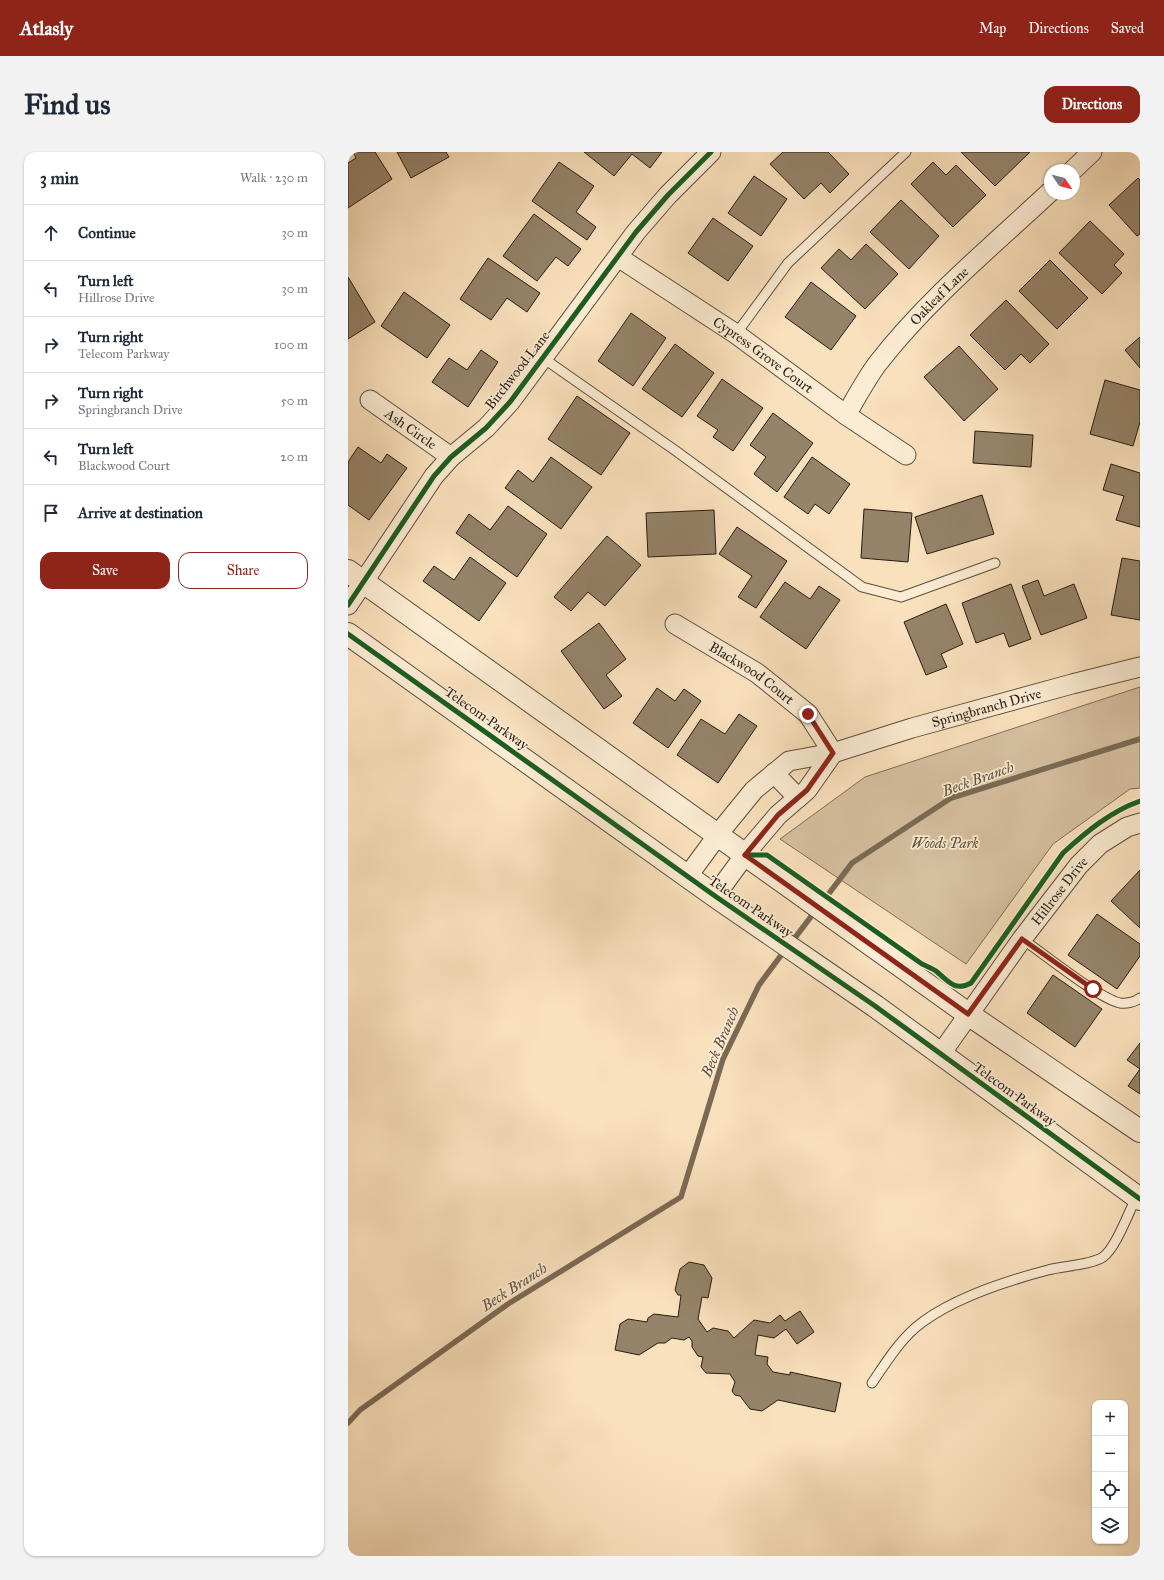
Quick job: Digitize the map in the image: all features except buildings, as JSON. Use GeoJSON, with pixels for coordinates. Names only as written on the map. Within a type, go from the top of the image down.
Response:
{"type":"FeatureCollection","features":[{"type":"Feature","properties":{"kind":"street","name":"Birchwood Lane"},"geometry":{"type":"LineString","coordinates":[[348,605],[356,577],[434,476],[451,457],[486,428],[510,402],[636,232],[668,195],[710,152]]}},
{"type":"Feature","properties":{"kind":"street"},"geometry":{"type":"LineString","coordinates":[[1080,164],[1092,152]]}},
{"type":"Feature","properties":{"kind":"street","name":"Oakleaf Lane"},"geometry":{"type":"LineString","coordinates":[[846,415],[877,365],[905,331],[941,293],[1044,198]]}},
{"type":"Feature","properties":{"kind":"street","name":"Cypress Grove Court"},"geometry":{"type":"LineString","coordinates":[[618,257],[736,334],[846,415],[906,455]]}},
{"type":"Feature","properties":{"kind":"street","name":"Ash Circle"},"geometry":{"type":"LineString","coordinates":[[370,400],[451,457]]}},
{"type":"Feature","properties":{"kind":"street"},"geometry":{"type":"LineString","coordinates":[[356,577],[718,835],[768,873],[968,1014],[1140,1131]]}},
{"type":"Feature","properties":{"kind":"street","name":"Blackwood Court"},"geometry":{"type":"LineString","coordinates":[[675,624],[756,673],[808,714],[833,753]]}},
{"type":"Feature","properties":{"kind":"street","name":"Telecom Parkway"},"geometry":{"type":"LineString","coordinates":[[348,634],[687,877],[839,981],[1138,1197]]}},
{"type":"Feature","properties":{"kind":"street","name":"Springbranch Drive"},"geometry":{"type":"LineString","coordinates":[[687,877],[754,790],[789,761],[833,753],[912,728],[1140,667]]}},
{"type":"Feature","properties":{"kind":"street"},"geometry":{"type":"LineString","coordinates":[[715,896],[745,855],[778,815],[807,790],[833,753]]}},
{"type":"Feature","properties":{"kind":"street"},"geometry":{"type":"LineString","coordinates":[[774,773],[798,798]]}},
{"type":"Feature","properties":{"kind":"street","name":"Hillrose Drive"},"geometry":{"type":"LineString","coordinates":[[940,1055],[1022,939],[1079,865],[1100,844],[1127,827],[1140,822]]}},
{"type":"Feature","properties":{"kind":"lane"},"geometry":{"type":"LineString","coordinates":[[736,334],[788,263],[906,152]]}},
{"type":"Feature","properties":{"kind":"lane"},"geometry":{"type":"LineString","coordinates":[[543,358],[676,451],[862,587],[901,597],[995,563]]}},
{"type":"Feature","properties":{"kind":"lane"},"geometry":{"type":"LineString","coordinates":[[1022,939],[1111,1000],[1120,1003],[1128,1003],[1140,998]]}},
{"type":"Feature","properties":{"kind":"lane"},"geometry":{"type":"LineString","coordinates":[[872,1383],[891,1355],[915,1328],[938,1312],[978,1292],[1023,1276],[1102,1258],[1114,1244],[1138,1197]]}},
{"type":"Feature","properties":{"kind":"green space","name":"Woods Park"},"geometry":{"type":"Polygon","coordinates":[[[1140,687],[1140,788],[1130,789],[1053,844],[966,964],[780,839],[865,777],[1140,687]]]}},
{"type":"Feature","properties":{"kind":"waterway","name":"Beck Branch"},"geometry":{"type":"LineString","coordinates":[[821,904],[852,863],[951,798],[1140,739]]}},
{"type":"Feature","properties":{"kind":"waterway","name":"Beck Branch"},"geometry":{"type":"LineString","coordinates":[[791,943],[816,910]]}},
{"type":"Feature","properties":{"kind":"waterway","name":"Beck Branch"},"geometry":{"type":"LineString","coordinates":[[348,1423],[360,1410],[508,1304],[681,1197],[723,1059],[759,985],[785,950]]}},
{"type":"Feature","properties":{"kind":"cycle path"},"geometry":{"type":"LineString","coordinates":[[348,605],[434,476],[451,457],[486,428],[510,402],[636,232],[668,195],[711,152]]}},
{"type":"Feature","properties":{"kind":"cycle path"},"geometry":{"type":"LineString","coordinates":[[348,634],[715,896],[875,1006],[1140,1199]]}},
{"type":"Feature","properties":{"kind":"cycle path"},"geometry":{"type":"LineString","coordinates":[[745,855],[767,855],[922,964],[934,970],[948,982],[956,986],[960,986],[971,983],[1063,853],[1109,816],[1140,801]]}},
{"type":"Feature","properties":{"kind":"route"},"geometry":{"type":"LineString","coordinates":[[808,714],[833,753],[807,790],[778,815],[745,855],[768,873],[968,1014],[1022,939],[1093,989]]}}]}
